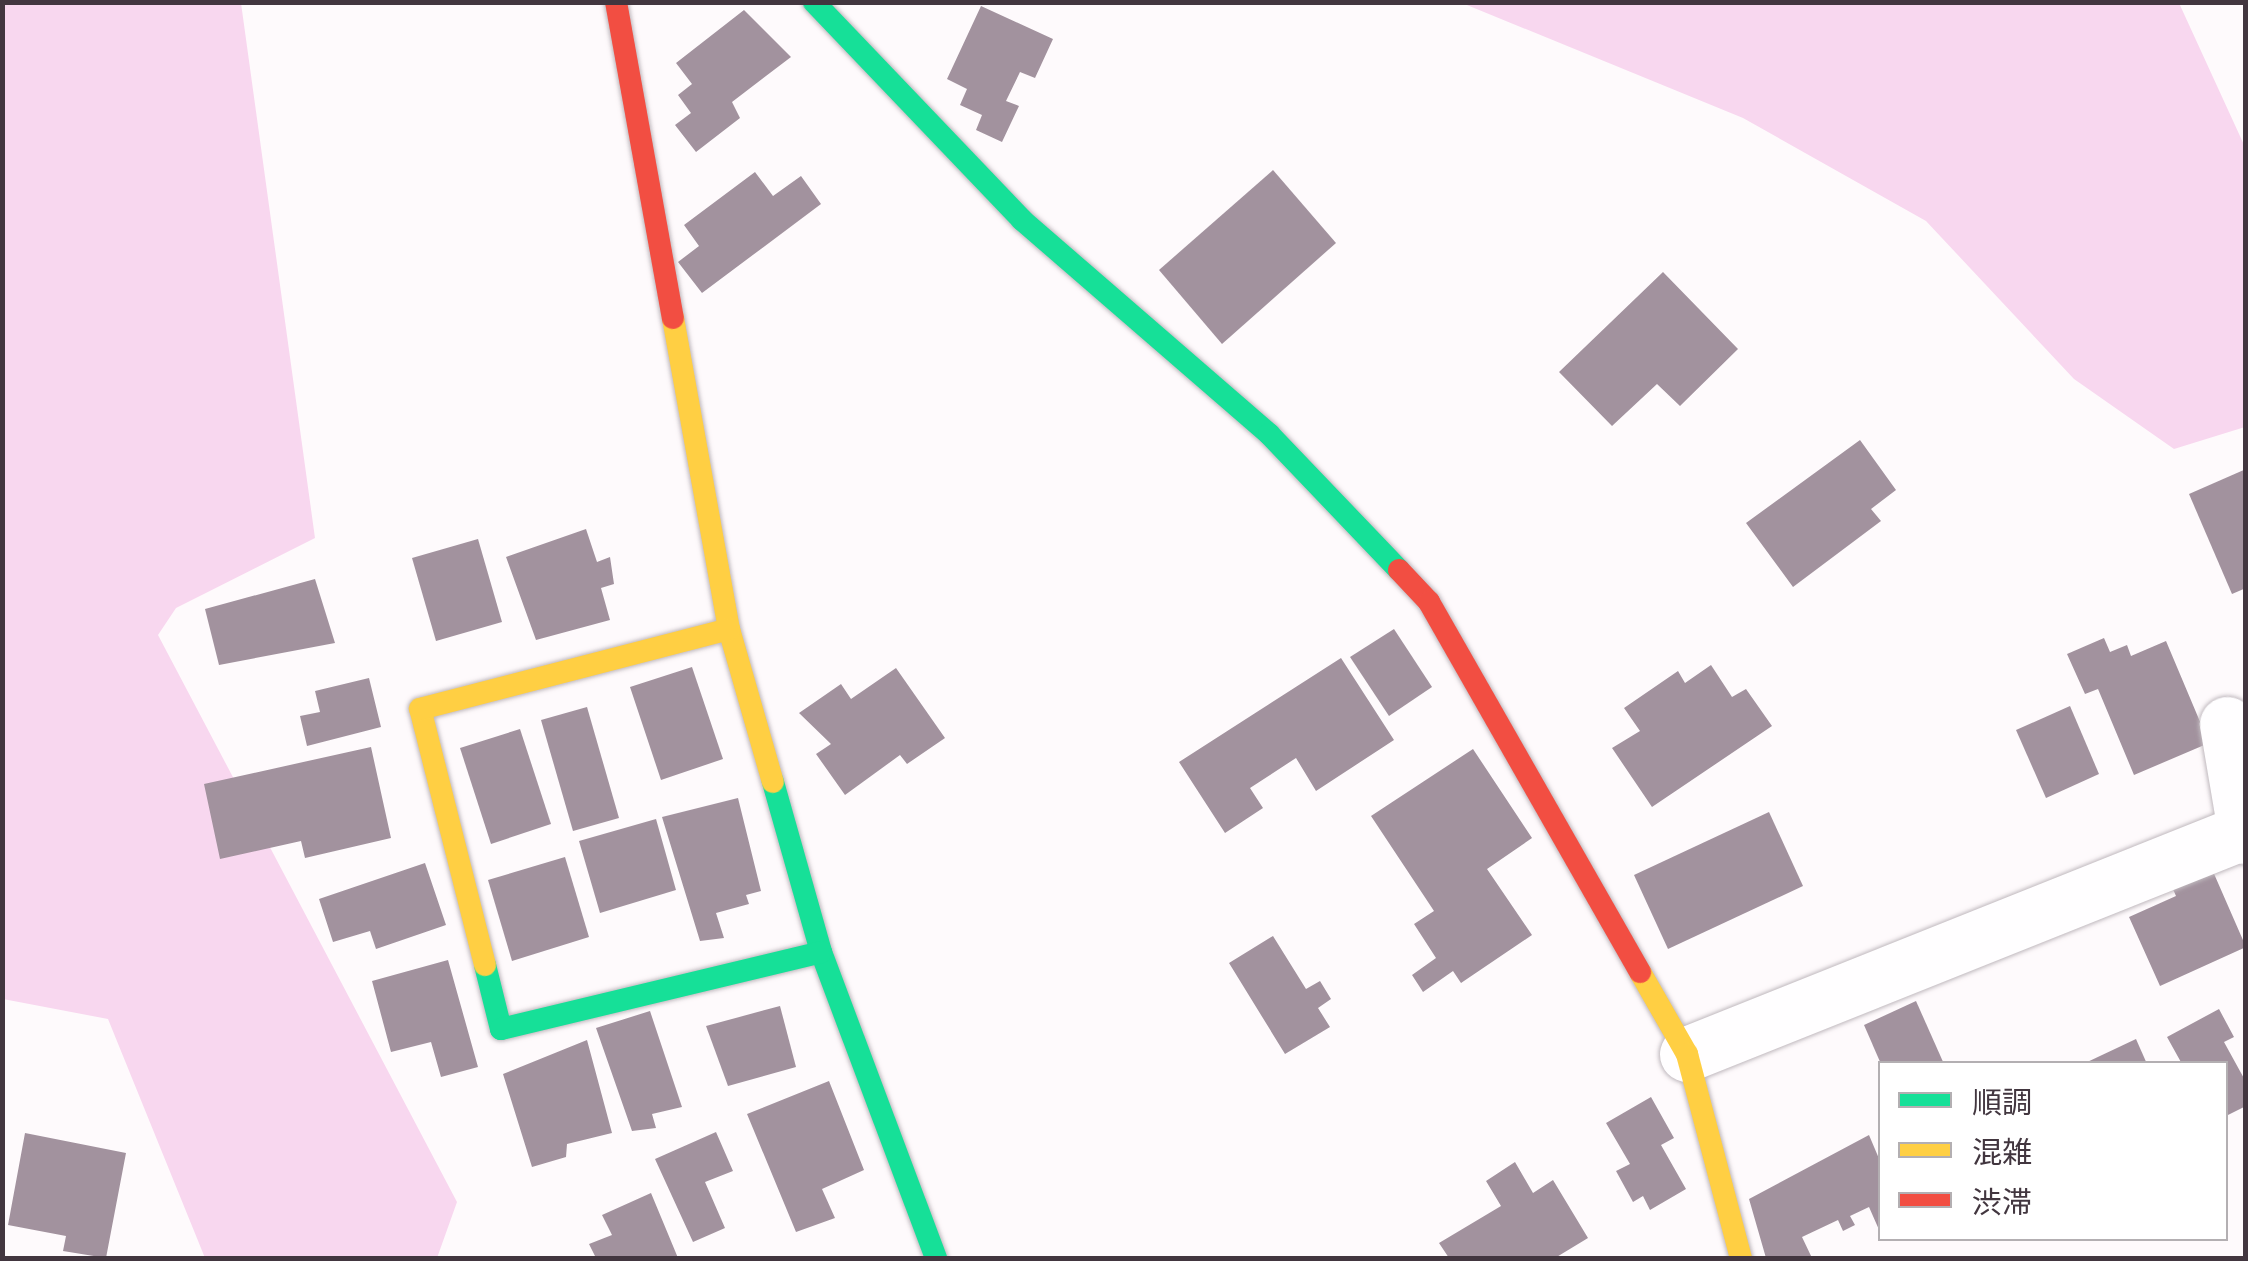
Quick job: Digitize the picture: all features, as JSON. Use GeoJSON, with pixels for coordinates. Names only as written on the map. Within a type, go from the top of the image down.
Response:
{"type":"FeatureCollection","features":[{"type":"Feature","properties":{"kind":"street"},"geometry":{"type":"LineString","coordinates":[[616,2],[728,629],[821,952],[936,1258]]}},
{"type":"Feature","properties":{"kind":"street"},"geometry":{"type":"LineString","coordinates":[[814,2],[1022,220],[1269,434],[1429,602],[1687,1054],[1741,1258]]}},
{"type":"Feature","properties":{"kind":"street"},"geometry":{"type":"LineString","coordinates":[[728,629],[420,710],[502,1029],[821,952]]}},
{"type":"Feature","properties":{"kind":"street"},"geometry":{"type":"LineString","coordinates":[[1687,1054],[2244,834],[2226,724]]}},
{"type":"Feature","properties":{"kind":"shaded area"},"geometry":{"type":"Polygon","coordinates":[[[2,3],[241,3],[315,538],[176,608],[158,635],[457,1202],[437,1258],[205,1258],[108,1019],[3,999],[2,3]]]}},
{"type":"Feature","properties":{"kind":"shaded area"},"geometry":{"type":"Polygon","coordinates":[[[1462,3],[2179,3],[2245,147],[2245,427],[2174,449],[2074,379],[1926,221],[1743,118],[1462,3]]]}},
{"type":"Feature","properties":{"kind":"building"},"geometry":{"type":"Polygon","coordinates":[[[981,6],[1053,39],[1035,78],[1020,72],[1006,101],[1019,106],[1002,142],[976,130],[982,115],[960,105],[967,89],[947,79],[981,6]]]}},
{"type":"Feature","properties":{"kind":"building"},"geometry":{"type":"Polygon","coordinates":[[[744,10],[791,57],[732,102],[740,118],[696,152],[675,125],[691,113],[678,95],[692,84],[676,63],[744,10]]]}},
{"type":"Feature","properties":{"kind":"building"},"geometry":{"type":"Polygon","coordinates":[[[1273,170],[1336,243],[1222,344],[1159,270],[1273,170]]]}},
{"type":"Feature","properties":{"kind":"building"},"geometry":{"type":"Polygon","coordinates":[[[755,172],[773,196],[801,176],[821,204],[702,293],[678,262],[699,246],[684,225],[755,172]]]}},
{"type":"Feature","properties":{"kind":"building"},"geometry":{"type":"Polygon","coordinates":[[[1663,272],[1738,349],[1680,406],[1657,384],[1612,426],[1559,372],[1663,272]]]}},
{"type":"Feature","properties":{"kind":"building"},"geometry":{"type":"Polygon","coordinates":[[[1860,440],[1896,490],[1871,509],[1881,521],[1793,587],[1746,523],[1860,440]]]}},
{"type":"Feature","properties":{"kind":"building"},"geometry":{"type":"Polygon","coordinates":[[[2246,469],[2246,588],[2232,594],[2189,494],[2246,469]]]}},
{"type":"Feature","properties":{"kind":"building"},"geometry":{"type":"Polygon","coordinates":[[[586,529],[597,562],[610,557],[614,584],[601,588],[610,620],[536,640],[506,557],[586,529]]]}},
{"type":"Feature","properties":{"kind":"building"},"geometry":{"type":"Polygon","coordinates":[[[478,539],[502,622],[436,641],[412,558],[478,539]]]}},
{"type":"Feature","properties":{"kind":"building"},"geometry":{"type":"Polygon","coordinates":[[[315,579],[335,643],[219,665],[205,609],[315,579]]]}},
{"type":"Feature","properties":{"kind":"building"},"geometry":{"type":"Polygon","coordinates":[[[1394,629],[1432,687],[1389,716],[1350,657],[1394,629]]]}},
{"type":"Feature","properties":{"kind":"building"},"geometry":{"type":"Polygon","coordinates":[[[2104,638],[2110,652],[2127,645],[2131,656],[2166,641],[2209,743],[2134,775],[2098,689],[2085,694],[2067,654],[2104,638]]]}},
{"type":"Feature","properties":{"kind":"building"},"geometry":{"type":"Polygon","coordinates":[[[1341,658],[1394,740],[1316,791],[1296,758],[1250,788],[1263,808],[1225,833],[1179,762],[1341,658]]]}},
{"type":"Feature","properties":{"kind":"building"},"geometry":{"type":"Polygon","coordinates":[[[1711,665],[1732,697],[1746,689],[1772,726],[1652,807],[1612,748],[1640,731],[1624,708],[1678,671],[1685,683],[1711,665]]]}},
{"type":"Feature","properties":{"kind":"building"},"geometry":{"type":"Polygon","coordinates":[[[692,667],[723,759],[661,780],[630,687],[692,667]]]}},
{"type":"Feature","properties":{"kind":"building"},"geometry":{"type":"Polygon","coordinates":[[[896,668],[945,738],[907,764],[900,755],[845,795],[816,754],[831,744],[799,713],[841,684],[851,699],[896,668]]]}},
{"type":"Feature","properties":{"kind":"building"},"geometry":{"type":"Polygon","coordinates":[[[369,678],[381,727],[307,746],[300,716],[320,712],[315,691],[369,678]]]}},
{"type":"Feature","properties":{"kind":"building"},"geometry":{"type":"Polygon","coordinates":[[[2070,706],[2099,774],[2046,798],[2016,730],[2070,706]]]}},
{"type":"Feature","properties":{"kind":"building"},"geometry":{"type":"Polygon","coordinates":[[[587,707],[619,818],[573,831],[541,720],[587,707]]]}},
{"type":"Feature","properties":{"kind":"building"},"geometry":{"type":"Polygon","coordinates":[[[520,729],[551,824],[491,844],[460,748],[520,729]]]}},
{"type":"Feature","properties":{"kind":"building"},"geometry":{"type":"Polygon","coordinates":[[[371,747],[391,838],[305,858],[301,841],[220,859],[204,784],[371,747]]]}},
{"type":"Feature","properties":{"kind":"building"},"geometry":{"type":"Polygon","coordinates":[[[1473,749],[1532,838],[1487,869],[1532,935],[1461,983],[1453,971],[1423,992],[1412,975],[1436,958],[1414,924],[1434,911],[1371,816],[1473,749]]]}},
{"type":"Feature","properties":{"kind":"building"},"geometry":{"type":"Polygon","coordinates":[[[738,798],[761,891],[746,895],[749,904],[716,913],[724,938],[700,941],[662,817],[738,798]]]}},
{"type":"Feature","properties":{"kind":"building"},"geometry":{"type":"Polygon","coordinates":[[[1769,812],[1803,886],[1668,949],[1634,875],[1769,812]]]}},
{"type":"Feature","properties":{"kind":"building"},"geometry":{"type":"Polygon","coordinates":[[[656,819],[676,890],[600,913],[579,841],[656,819]]]}},
{"type":"Feature","properties":{"kind":"building"},"geometry":{"type":"Polygon","coordinates":[[[565,857],[589,937],[512,961],[488,880],[565,857]]]}},
{"type":"Feature","properties":{"kind":"building"},"geometry":{"type":"Polygon","coordinates":[[[2208,860],[2246,947],[2160,986],[2129,917],[2176,896],[2168,878],[2208,860]]]}},
{"type":"Feature","properties":{"kind":"building"},"geometry":{"type":"Polygon","coordinates":[[[425,863],[446,925],[376,949],[370,931],[333,942],[319,899],[425,863]]]}},
{"type":"Feature","properties":{"kind":"building"},"geometry":{"type":"Polygon","coordinates":[[[1273,936],[1306,989],[1320,981],[1331,999],[1318,1008],[1330,1027],[1285,1054],[1229,963],[1273,936]]]}},
{"type":"Feature","properties":{"kind":"building"},"geometry":{"type":"Polygon","coordinates":[[[448,960],[478,1067],[441,1077],[431,1042],[391,1052],[372,981],[448,960]]]}},
{"type":"Feature","properties":{"kind":"building"},"geometry":{"type":"Polygon","coordinates":[[[1916,1001],[1943,1061],[1880,1061],[1864,1025],[1916,1001]]]}},
{"type":"Feature","properties":{"kind":"building"},"geometry":{"type":"Polygon","coordinates":[[[780,1006],[796,1067],[728,1086],[706,1026],[780,1006]]]}},
{"type":"Feature","properties":{"kind":"building"},"geometry":{"type":"Polygon","coordinates":[[[2219,1009],[2234,1037],[2224,1042],[2246,1082],[2246,1106],[2228,1115],[2228,1061],[2180,1061],[2167,1037],[2219,1009]]]}},
{"type":"Feature","properties":{"kind":"building"},"geometry":{"type":"Polygon","coordinates":[[[650,1011],[682,1107],[652,1114],[656,1128],[632,1131],[596,1028],[650,1011]]]}},
{"type":"Feature","properties":{"kind":"building"},"geometry":{"type":"Polygon","coordinates":[[[2136,1039],[2146,1061],[2089,1061],[2136,1039]]]}},
{"type":"Feature","properties":{"kind":"building"},"geometry":{"type":"Polygon","coordinates":[[[587,1040],[612,1133],[567,1144],[566,1157],[532,1167],[503,1074],[587,1040]]]}},
{"type":"Feature","properties":{"kind":"building"},"geometry":{"type":"Polygon","coordinates":[[[829,1081],[864,1170],[822,1189],[835,1218],[796,1232],[747,1114],[829,1081]]]}},
{"type":"Feature","properties":{"kind":"building"},"geometry":{"type":"Polygon","coordinates":[[[1651,1097],[1674,1138],[1661,1145],[1686,1189],[1650,1210],[1643,1196],[1633,1202],[1616,1171],[1630,1164],[1606,1123],[1651,1097]]]}},
{"type":"Feature","properties":{"kind":"building"},"geometry":{"type":"Polygon","coordinates":[[[716,1132],[733,1171],[705,1182],[725,1228],[693,1242],[655,1159],[716,1132]]]}},
{"type":"Feature","properties":{"kind":"building"},"geometry":{"type":"Polygon","coordinates":[[[25,1133],[126,1153],[106,1258],[63,1251],[66,1236],[8,1225],[25,1133]]]}},
{"type":"Feature","properties":{"kind":"building"},"geometry":{"type":"Polygon","coordinates":[[[1869,1135],[1878,1156],[1878,1227],[1869,1207],[1850,1216],[1855,1225],[1843,1231],[1838,1220],[1802,1237],[1812,1258],[1766,1258],[1749,1199],[1869,1135]]]}},
{"type":"Feature","properties":{"kind":"building"},"geometry":{"type":"Polygon","coordinates":[[[1515,1162],[1533,1193],[1553,1180],[1588,1238],[1555,1258],[1449,1258],[1439,1243],[1501,1206],[1486,1181],[1515,1162]]]}},
{"type":"Feature","properties":{"kind":"building"},"geometry":{"type":"Polygon","coordinates":[[[651,1193],[678,1258],[596,1258],[589,1244],[612,1235],[602,1215],[651,1193]]]}},
{"type":"Feature","properties":{"kind":"traffic: fast"},"geometry":{"type":"LineString","coordinates":[[814,2],[1022,220],[1269,434],[1399,570]]}},
{"type":"Feature","properties":{"kind":"traffic: fast"},"geometry":{"type":"LineString","coordinates":[[773,782],[821,952],[936,1258]]}},
{"type":"Feature","properties":{"kind":"traffic: fast"},"geometry":{"type":"LineString","coordinates":[[485,965],[501,1029],[821,952]]}},
{"type":"Feature","properties":{"kind":"traffic: slow"},"geometry":{"type":"LineString","coordinates":[[673,318],[729,629],[773,782]]}},
{"type":"Feature","properties":{"kind":"traffic: slow"},"geometry":{"type":"LineString","coordinates":[[485,965],[420,709],[729,629]]}},
{"type":"Feature","properties":{"kind":"traffic: slow"},"geometry":{"type":"LineString","coordinates":[[1640,972],[1687,1054],[1741,1258]]}},
{"type":"Feature","properties":{"kind":"traffic: jam"},"geometry":{"type":"LineString","coordinates":[[616,2],[673,318]]}},
{"type":"Feature","properties":{"kind":"traffic: jam"},"geometry":{"type":"LineString","coordinates":[[1399,570],[1429,602],[1640,972]]}}]}
